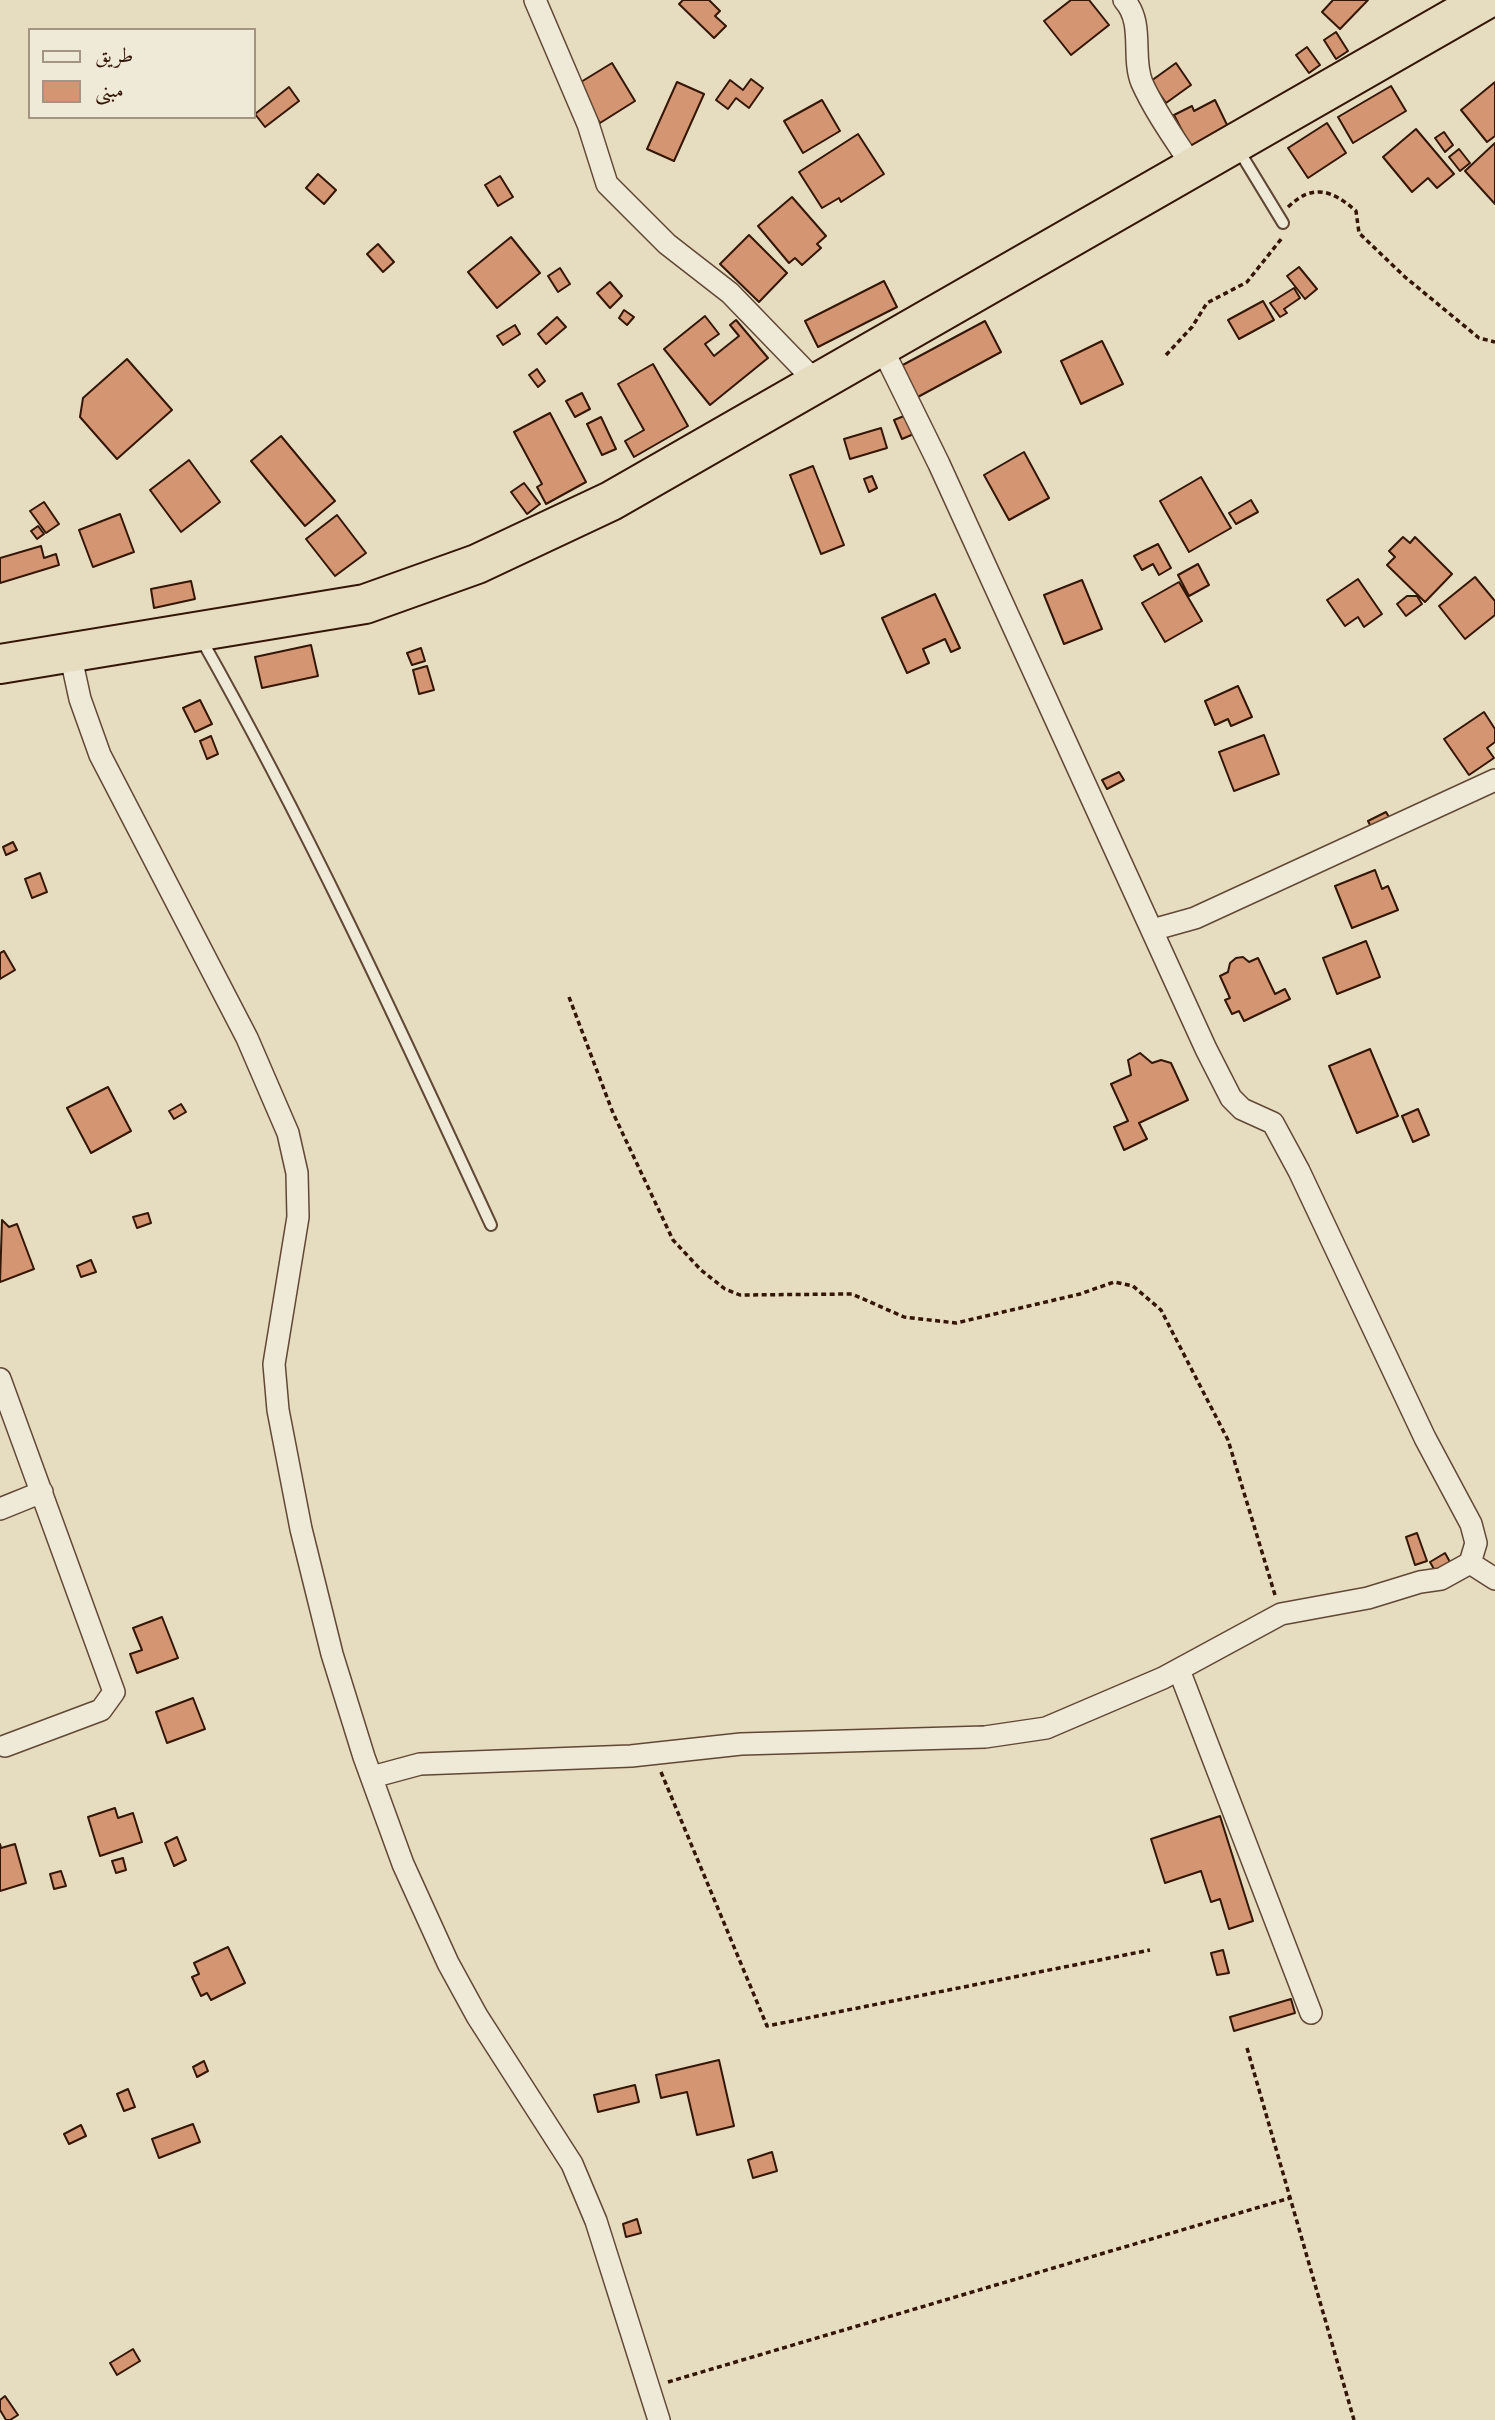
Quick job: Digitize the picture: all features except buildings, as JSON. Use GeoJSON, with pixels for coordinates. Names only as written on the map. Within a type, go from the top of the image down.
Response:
{"type":"FeatureCollection","features":[{"type":"Feature","properties":{"kind":"highway"},"geometry":{"type":"LineString","coordinates":[[0,664],[365,604],[478,564],[611,501],[1194,167],[1466,4]]}},
{"type":"Feature","properties":{"kind":"street"},"geometry":{"type":"LineString","coordinates":[[536,0],[588,124],[607,184],[667,243],[730,293],[817,383]]}},
{"type":"Feature","properties":{"kind":"street"},"geometry":{"type":"LineString","coordinates":[[1124,0],[1135,18],[1137,64],[1142,83],[1194,167]]}},
{"type":"Feature","properties":{"kind":"street"},"geometry":{"type":"LineString","coordinates":[[372,1777],[420,1764],[653,1754],[741,1744],[985,1737],[1046,1728],[1179,1670],[1281,1614],[1368,1598],[1420,1582],[1440,1579],[1470,1563],[1476,1543],[1471,1524],[1425,1437],[1300,1171],[1273,1123],[1242,1109],[1231,1098],[939,464],[881,346]]}},
{"type":"Feature","properties":{"kind":"street"},"geometry":{"type":"LineString","coordinates":[[70,653],[80,699],[100,755],[247,1038],[288,1133],[297,1173],[298,1217],[274,1364],[278,1410],[301,1529],[332,1654],[372,1777],[403,1864],[448,1963],[477,2016],[572,2164],[596,2221],[659,2420]]}},
{"type":"Feature","properties":{"kind":"street"},"geometry":{"type":"LineString","coordinates":[[1152,930],[1195,918],[1495,780]]}},
{"type":"Feature","properties":{"kind":"street"},"geometry":{"type":"LineString","coordinates":[[0,1379],[114,1692],[101,1710],[5,1746]]}},
{"type":"Feature","properties":{"kind":"street"},"geometry":{"type":"LineString","coordinates":[[0,1509],[42,1492]]}},
{"type":"Feature","properties":{"kind":"street"},"geometry":{"type":"LineString","coordinates":[[1470,1563],[1495,1579]]}},
{"type":"Feature","properties":{"kind":"street"},"geometry":{"type":"LineString","coordinates":[[1179,1670],[1311,2013]]}},
{"type":"Feature","properties":{"kind":"lane"},"geometry":{"type":"LineString","coordinates":[[1234,143],[1283,223]]}},
{"type":"Feature","properties":{"kind":"lane"},"geometry":{"type":"LineString","coordinates":[[197,632],[268,757],[346,913],[491,1225]]}},
{"type":"Feature","properties":{"kind":"path"},"geometry":{"type":"LineString","coordinates":[[1166,355],[1192,327],[1207,303],[1247,282],[1282,241],[1287,207],[1303,193],[1327,192],[1340,197],[1356,211],[1359,233],[1405,277],[1479,338],[1495,342]]}},
{"type":"Feature","properties":{"kind":"path"},"geometry":{"type":"LineString","coordinates":[[569,997],[613,1113],[673,1240],[724,1289],[740,1295],[852,1294],[904,1317],[956,1323],[1080,1294],[1114,1282],[1133,1286],[1161,1310],[1228,1440],[1281,1614]]}},
{"type":"Feature","properties":{"kind":"path"},"geometry":{"type":"LineString","coordinates":[[653,1754],[767,2025],[1150,1950]]}},
{"type":"Feature","properties":{"kind":"path"},"geometry":{"type":"LineString","coordinates":[[1247,2048],[1354,2420]]}},
{"type":"Feature","properties":{"kind":"path"},"geometry":{"type":"LineString","coordinates":[[649,2388],[1290,2198]]}}]}
